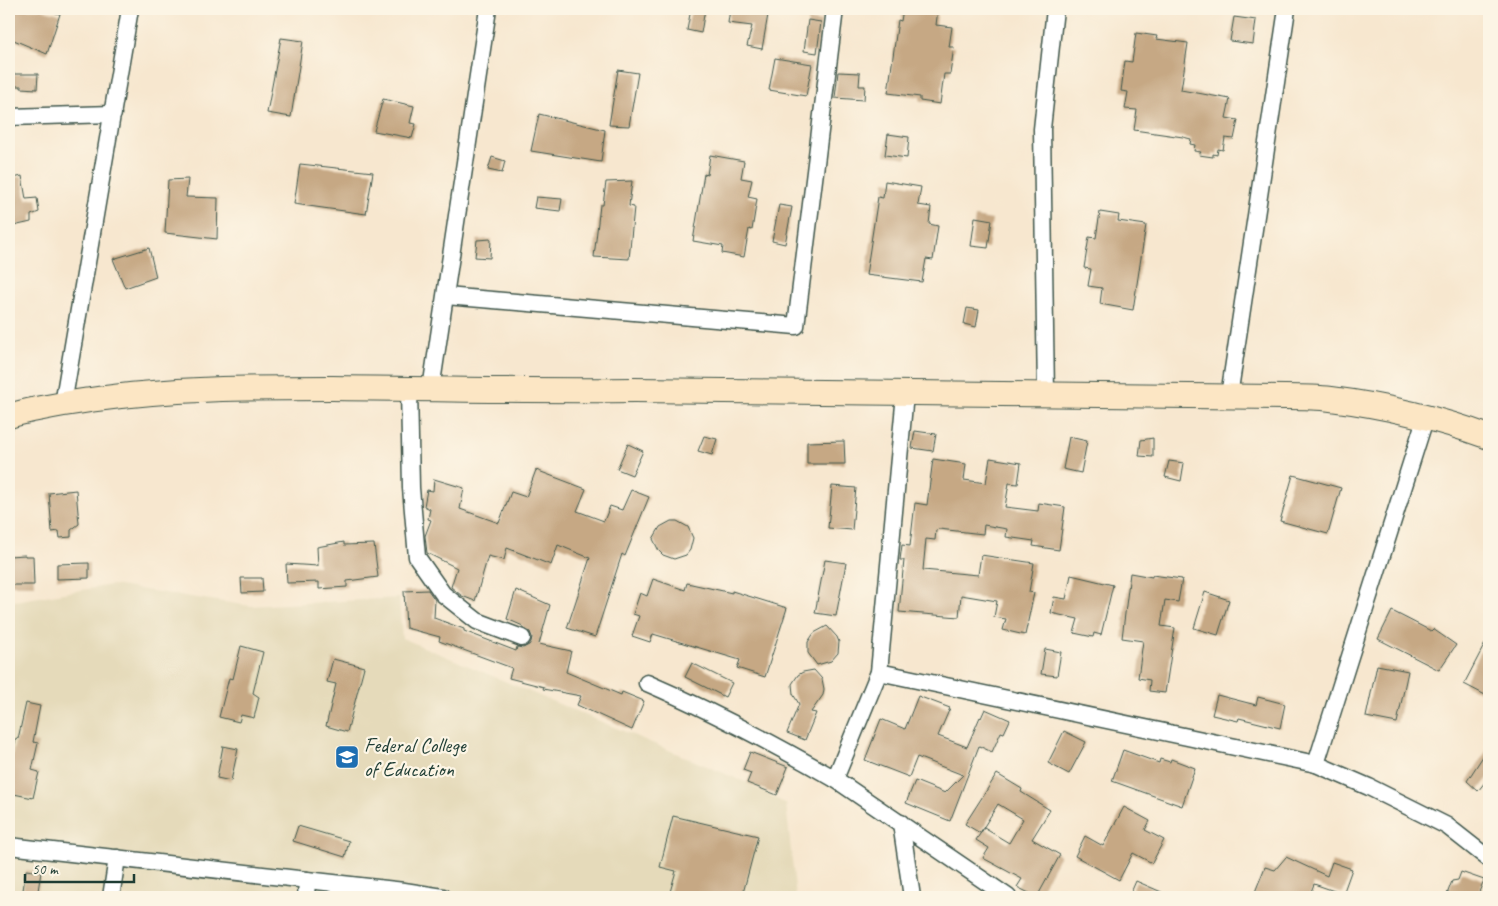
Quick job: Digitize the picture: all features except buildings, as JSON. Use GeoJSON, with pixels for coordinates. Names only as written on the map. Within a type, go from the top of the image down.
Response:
{"type":"FeatureCollection","features":[{"type":"Feature","properties":{"kind":"main road"},"geometry":{"type":"LineString","coordinates":[[9,416],[63,404],[163,391],[201,389],[301,388],[1229,396],[1329,398],[1374,405],[1426,416],[1489,437]]}},
{"type":"Feature","properties":{"kind":"street"},"geometry":{"type":"LineString","coordinates":[[63,404],[130,9]]}},
{"type":"Feature","properties":{"kind":"street"},"geometry":{"type":"LineString","coordinates":[[488,9],[446,296],[420,389],[411,488],[418,557],[443,594],[477,620],[522,638]]}},
{"type":"Feature","properties":{"kind":"street"},"geometry":{"type":"LineString","coordinates":[[446,296],[796,326],[835,9]]}},
{"type":"Feature","properties":{"kind":"street"},"geometry":{"type":"LineString","coordinates":[[1046,394],[1042,130],[1055,9]]}},
{"type":"Feature","properties":{"kind":"street"},"geometry":{"type":"LineString","coordinates":[[1229,396],[1287,9]]}},
{"type":"Feature","properties":{"kind":"street"},"geometry":{"type":"LineString","coordinates":[[9,116],[113,114]]}},
{"type":"Feature","properties":{"kind":"street"},"geometry":{"type":"LineString","coordinates":[[836,779],[879,672],[905,394]]}},
{"type":"Feature","properties":{"kind":"street"},"geometry":{"type":"LineString","coordinates":[[1316,764],[1426,416]]}},
{"type":"Feature","properties":{"kind":"street"},"geometry":{"type":"LineString","coordinates":[[879,672],[1316,764],[1369,787],[1447,826],[1489,859]]}},
{"type":"Feature","properties":{"kind":"street"},"geometry":{"type":"LineString","coordinates":[[647,683],[758,736],[836,779],[1008,897]]}},
{"type":"Feature","properties":{"kind":"street"},"geometry":{"type":"LineString","coordinates":[[901,823],[912,897]]}},
{"type":"Feature","properties":{"kind":"street"},"geometry":{"type":"LineString","coordinates":[[9,846],[404,891],[442,897]]}},
{"type":"Feature","properties":{"kind":"street"},"geometry":{"type":"LineString","coordinates":[[111,897],[117,858]]}},
{"type":"Feature","properties":{"kind":"street"},"geometry":{"type":"LineString","coordinates":[[306,897],[307,880]]}},
{"type":"Feature","properties":{"kind":"shaded area","name":"Federal College of Education"},"geometry":{"type":"Polygon","coordinates":[[[112,585],[250,606],[399,598],[402,638],[747,783],[786,804],[796,897],[9,897],[9,602],[112,585]]]}},
{"type":"Feature","properties":{"kind":"place","name":"Federal College of Education"},"geometry":{"type":"Point","coordinates":[347,757]}}]}
